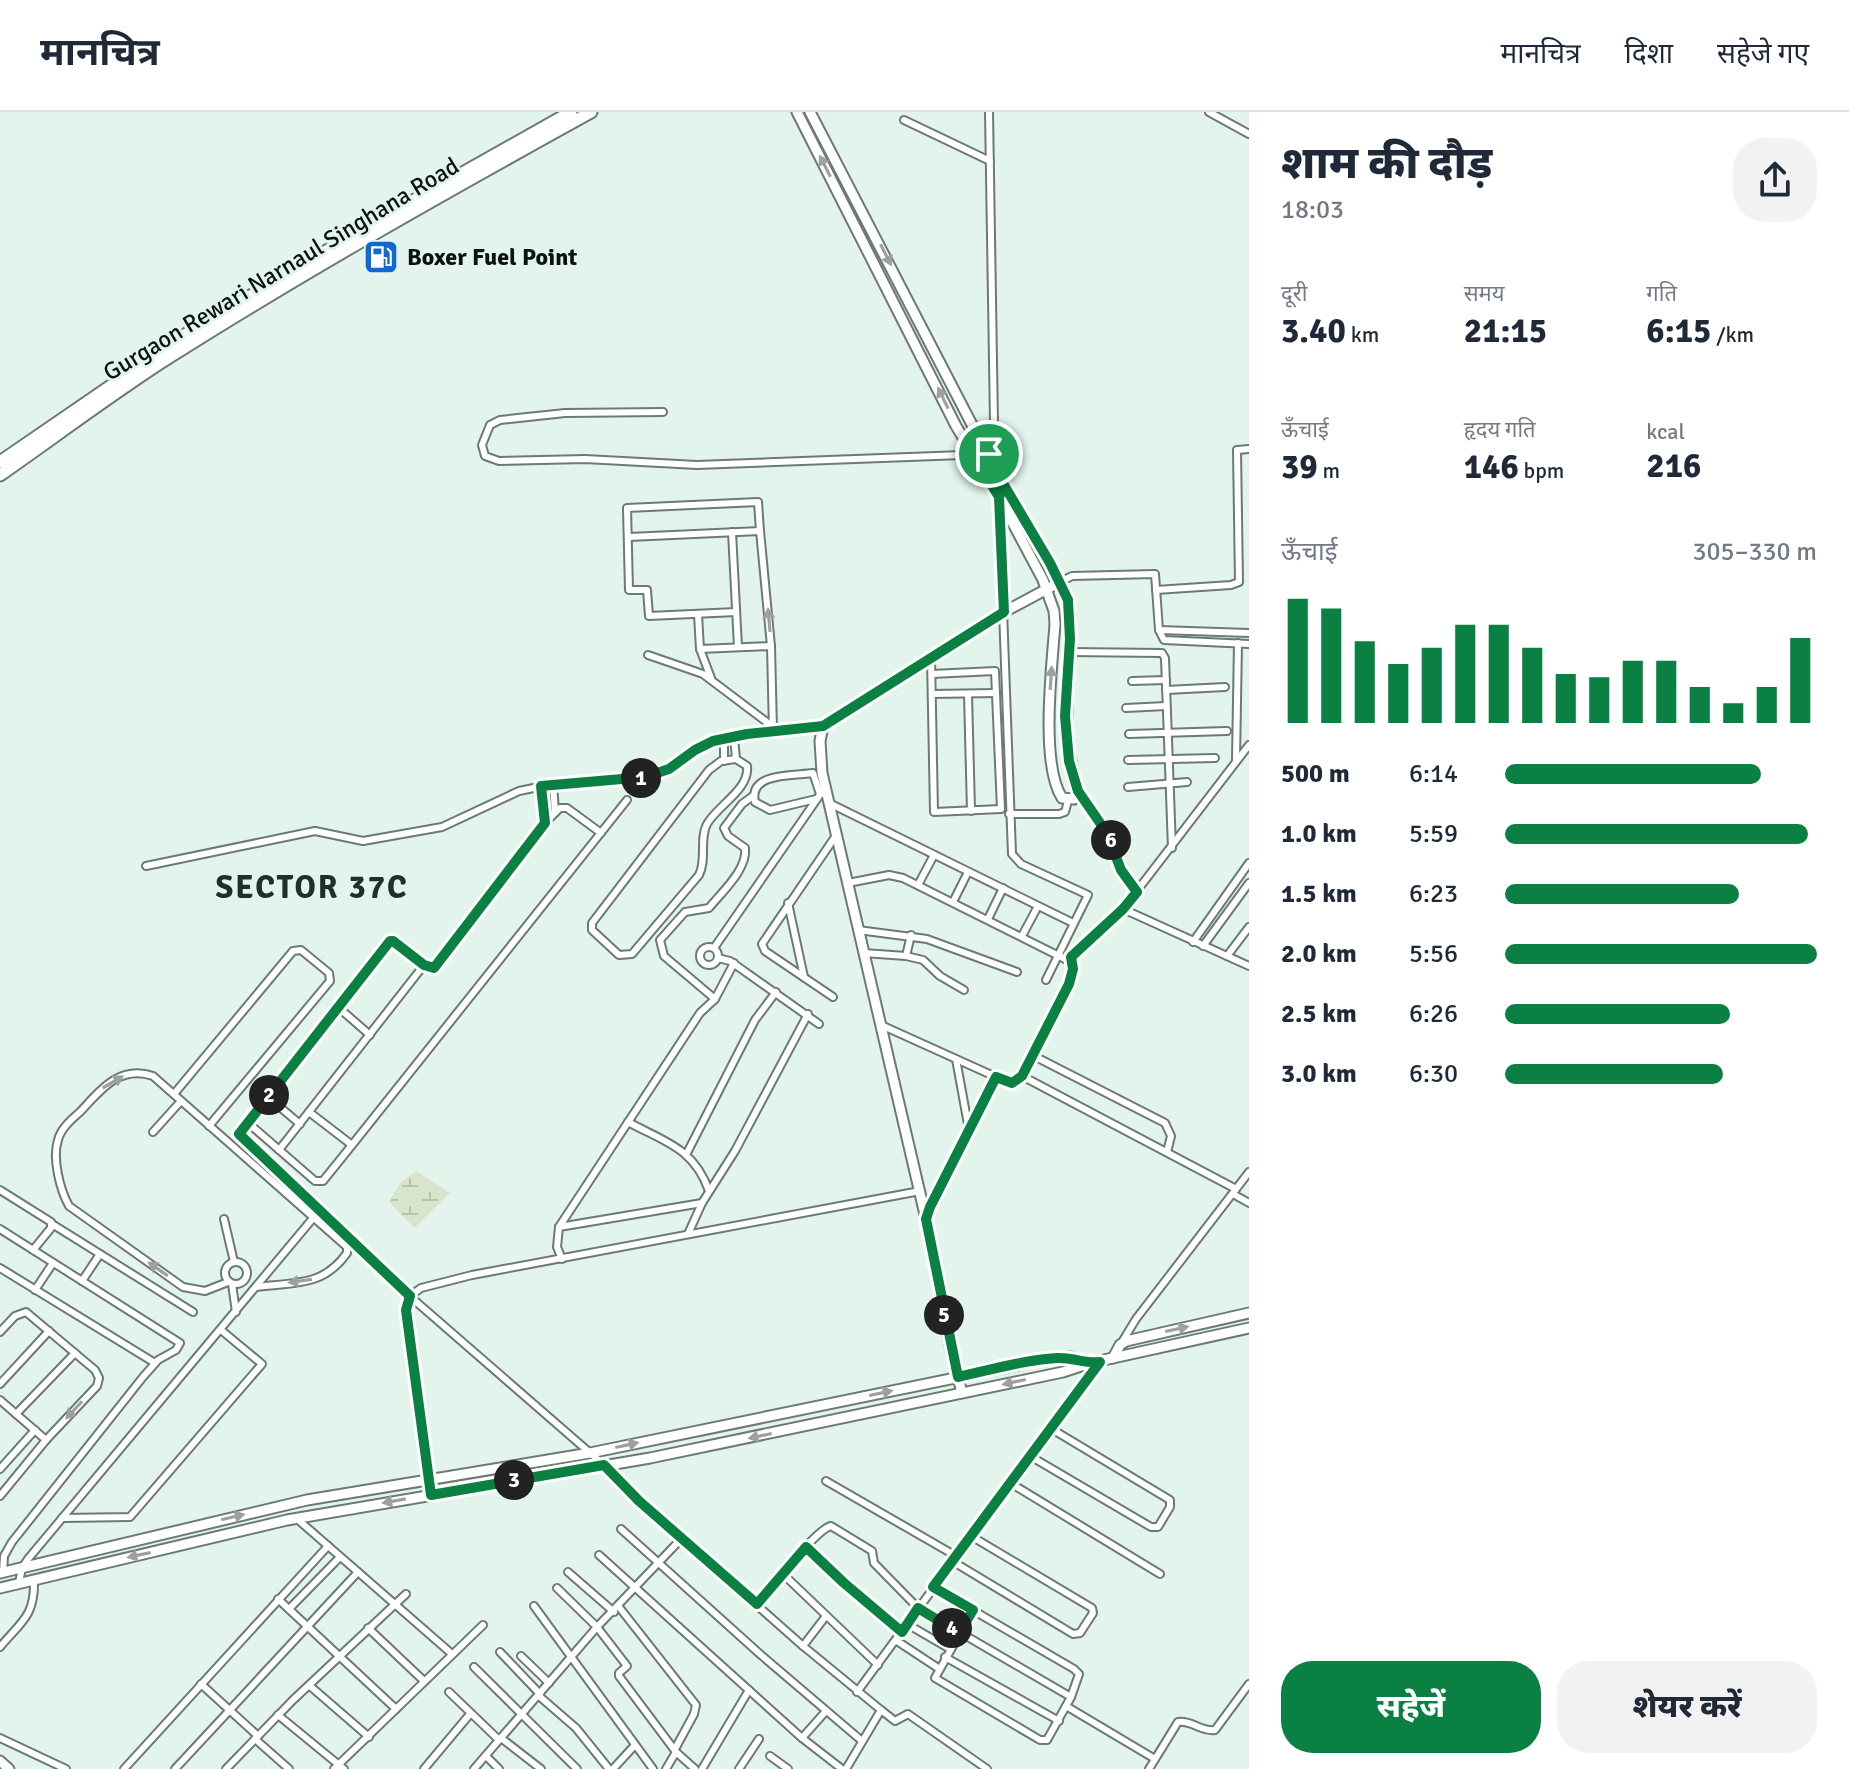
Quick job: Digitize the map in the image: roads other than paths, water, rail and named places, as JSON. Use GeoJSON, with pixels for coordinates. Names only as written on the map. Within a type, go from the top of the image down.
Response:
{"type":"FeatureCollection","features":[{"type":"Feature","properties":{"kind":"highway"},"geometry":{"type":"LineString","coordinates":[[0,462],[188,333],[370,231],[571,112]]}},
{"type":"Feature","properties":{"kind":"highway","name":"Gurgaon Rewari Narnaul Singhana Road"},"geometry":{"type":"LineString","coordinates":[[0,475],[158,365],[370,231],[591,112]]}},
{"type":"Feature","properties":{"kind":"street"},"geometry":{"type":"LineString","coordinates":[[797,112],[956,426],[999,497],[1046,589],[1055,624],[1049,712],[1054,777],[1058,792],[1068,801]]}},
{"type":"Feature","properties":{"kind":"street"},"geometry":{"type":"LineString","coordinates":[[810,112],[1004,485],[1068,600],[1066,740],[1078,791],[1107,833],[1121,870],[1137,892]]}},
{"type":"Feature","properties":{"kind":"street"},"geometry":{"type":"LineString","coordinates":[[989,112],[994,423],[989,454]]}},
{"type":"Feature","properties":{"kind":"street"},"geometry":{"type":"LineString","coordinates":[[1209,112],[1249,134]]}},
{"type":"Feature","properties":{"kind":"street"},"geometry":{"type":"LineString","coordinates":[[904,120],[990,161]]}},
{"type":"Feature","properties":{"kind":"street"},"geometry":{"type":"LineString","coordinates":[[663,412],[565,413],[500,420],[490,425],[482,445],[485,456],[491,460],[585,459],[676,465],[989,454]]}},
{"type":"Feature","properties":{"kind":"street"},"geometry":{"type":"LineString","coordinates":[[1156,590],[1239,582],[1237,450],[1249,449]]}},
{"type":"Feature","properties":{"kind":"street"},"geometry":{"type":"LineString","coordinates":[[1004,485],[999,497],[1010,846],[1016,860],[1088,895],[1046,980]]}},
{"type":"Feature","properties":{"kind":"street"},"geometry":{"type":"LineString","coordinates":[[736,612],[649,616],[647,590],[629,590],[627,508],[758,502],[771,646],[773,728]]}},
{"type":"Feature","properties":{"kind":"street"},"geometry":{"type":"LineString","coordinates":[[629,537],[760,531]]}},
{"type":"Feature","properties":{"kind":"street"},"geometry":{"type":"LineString","coordinates":[[732,532],[738,647]]}},
{"type":"Feature","properties":{"kind":"street"},"geometry":{"type":"LineString","coordinates":[[146,866],[315,831],[363,841],[442,827],[519,791],[553,784],[660,774],[705,744],[773,728],[823,726],[1004,612],[1072,576],[1155,574],[1159,630],[1167,641],[1249,644]]}},
{"type":"Feature","properties":{"kind":"street"},"geometry":{"type":"LineString","coordinates":[[698,614],[700,649],[711,678]]}},
{"type":"Feature","properties":{"kind":"street"},"geometry":{"type":"LineString","coordinates":[[1159,630],[1249,633]]}},
{"type":"Feature","properties":{"kind":"street"},"geometry":{"type":"LineString","coordinates":[[1236,762],[1238,643]]}},
{"type":"Feature","properties":{"kind":"street"},"geometry":{"type":"LineString","coordinates":[[700,649],[771,646]]}},
{"type":"Feature","properties":{"kind":"street"},"geometry":{"type":"LineString","coordinates":[[1069,652],[1162,653],[1165,658],[1172,848]]}},
{"type":"Feature","properties":{"kind":"street"},"geometry":{"type":"LineString","coordinates":[[648,655],[695,669],[711,678],[773,728]]}},
{"type":"Feature","properties":{"kind":"street"},"geometry":{"type":"LineString","coordinates":[[931,658],[934,812],[1001,809],[995,671],[932,674]]}},
{"type":"Feature","properties":{"kind":"street"},"geometry":{"type":"LineString","coordinates":[[1132,681],[1166,680]]}},
{"type":"Feature","properties":{"kind":"street"},"geometry":{"type":"LineString","coordinates":[[1166,690],[1225,687]]}},
{"type":"Feature","properties":{"kind":"street"},"geometry":{"type":"LineString","coordinates":[[932,694],[996,693]]}},
{"type":"Feature","properties":{"kind":"street"},"geometry":{"type":"LineString","coordinates":[[968,694],[971,811]]}},
{"type":"Feature","properties":{"kind":"street"},"geometry":{"type":"LineString","coordinates":[[1126,708],[1166,706]]}},
{"type":"Feature","properties":{"kind":"street"},"geometry":{"type":"LineString","coordinates":[[714,948],[821,793],[823,726]]}},
{"type":"Feature","properties":{"kind":"street"},"geometry":{"type":"LineString","coordinates":[[1129,734],[1227,731]]}},
{"type":"Feature","properties":{"kind":"street"},"geometry":{"type":"LineString","coordinates":[[734,737],[736,759]]}},
{"type":"Feature","properties":{"kind":"street"},"geometry":{"type":"LineString","coordinates":[[724,739],[724,761]]}},
{"type":"Feature","properties":{"kind":"street"},"geometry":{"type":"LineString","coordinates":[[881,1025],[1012,1083],[1022,1076],[1069,984],[1073,955],[1123,909],[1249,745]]}},
{"type":"Feature","properties":{"kind":"street"},"geometry":{"type":"LineString","coordinates":[[1128,760],[1215,758]]}},
{"type":"Feature","properties":{"kind":"street"},"geometry":{"type":"LineString","coordinates":[[736,759],[747,766],[746,779],[708,823],[699,875],[632,954],[619,955],[592,930],[592,923],[709,770],[724,761],[736,759]]}},
{"type":"Feature","properties":{"kind":"street"},"geometry":{"type":"LineString","coordinates":[[715,999],[664,956],[660,940],[685,912],[709,908],[746,859],[745,848],[728,836],[724,828],[764,779],[813,773],[829,803],[837,834],[920,1191],[962,1393]]}},
{"type":"Feature","properties":{"kind":"street"},"geometry":{"type":"LineString","coordinates":[[1128,787],[1187,782]]}},
{"type":"Feature","properties":{"kind":"street"},"geometry":{"type":"LineString","coordinates":[[553,784],[555,813]]}},
{"type":"Feature","properties":{"kind":"street"},"geometry":{"type":"LineString","coordinates":[[541,786],[545,823]]}},
{"type":"Feature","properties":{"kind":"street"},"geometry":{"type":"LineString","coordinates":[[1009,814],[1059,814],[1065,812],[1068,801],[1078,795],[1078,791]]}},
{"type":"Feature","properties":{"kind":"street"},"geometry":{"type":"LineString","coordinates":[[753,796],[755,802],[770,810],[821,793]]}},
{"type":"Feature","properties":{"kind":"street"},"geometry":{"type":"LineString","coordinates":[[247,1122],[317,1182],[323,1181],[627,800]]}},
{"type":"Feature","properties":{"kind":"street"},"geometry":{"type":"LineString","coordinates":[[829,803],[1073,923]]}},
{"type":"Feature","properties":{"kind":"street"},"geometry":{"type":"LineString","coordinates":[[601,833],[567,808],[560,808],[545,823],[434,968],[424,965],[392,940],[239,1134],[410,1296],[857,1692],[895,1721],[908,1714],[987,1769]]}},
{"type":"Feature","properties":{"kind":"street"},"geometry":{"type":"LineString","coordinates":[[833,997],[762,947],[764,939],[837,834]]}},
{"type":"Feature","properties":{"kind":"street"},"geometry":{"type":"LineString","coordinates":[[918,885],[934,855]]}},
{"type":"Feature","properties":{"kind":"street"},"geometry":{"type":"LineString","coordinates":[[1193,942],[1249,863]]}},
{"type":"Feature","properties":{"kind":"street"},"geometry":{"type":"LineString","coordinates":[[953,902],[968,872]]}},
{"type":"Feature","properties":{"kind":"street"},"geometry":{"type":"LineString","coordinates":[[848,883],[889,875],[918,885],[1071,962]]}},
{"type":"Feature","properties":{"kind":"street"},"geometry":{"type":"LineString","coordinates":[[1203,946],[1249,883]]}},
{"type":"Feature","properties":{"kind":"street"},"geometry":{"type":"LineString","coordinates":[[988,919],[1003,888]]}},
{"type":"Feature","properties":{"kind":"street"},"geometry":{"type":"LineString","coordinates":[[788,903],[804,977]]}},
{"type":"Feature","properties":{"kind":"street"},"geometry":{"type":"LineString","coordinates":[[1022,936],[1038,906]]}},
{"type":"Feature","properties":{"kind":"street"},"geometry":{"type":"LineString","coordinates":[[1123,909],[1249,966]]}},
{"type":"Feature","properties":{"kind":"street"},"geometry":{"type":"LineString","coordinates":[[1227,956],[1249,927]]}},
{"type":"Feature","properties":{"kind":"street"},"geometry":{"type":"LineString","coordinates":[[858,930],[911,935],[935,941],[1017,972]]}},
{"type":"Feature","properties":{"kind":"street"},"geometry":{"type":"LineString","coordinates":[[906,956],[911,935]]}},
{"type":"Feature","properties":{"kind":"street"},"geometry":{"type":"LineString","coordinates":[[714,948],[718,958]]}},
{"type":"Feature","properties":{"kind":"street"},"geometry":{"type":"LineString","coordinates":[[714,948],[703,949],[701,960],[710,965],[718,958]]}},
{"type":"Feature","properties":{"kind":"street"},"geometry":{"type":"LineString","coordinates":[[174,1094],[293,951],[301,950],[329,973],[330,981],[209,1126]]}},
{"type":"Feature","properties":{"kind":"street"},"geometry":{"type":"LineString","coordinates":[[864,953],[906,956],[928,963],[940,976],[964,990]]}},
{"type":"Feature","properties":{"kind":"street"},"geometry":{"type":"LineString","coordinates":[[718,958],[734,963],[819,1024]]}},
{"type":"Feature","properties":{"kind":"street"},"geometry":{"type":"LineString","coordinates":[[562,1259],[557,1247],[559,1227],[700,1013],[715,999],[734,963]]}},
{"type":"Feature","properties":{"kind":"street"},"geometry":{"type":"LineString","coordinates":[[279,1150],[424,965]]}},
{"type":"Feature","properties":{"kind":"street"},"geometry":{"type":"LineString","coordinates":[[687,1153],[755,1020],[776,992]]}},
{"type":"Feature","properties":{"kind":"street"},"geometry":{"type":"LineString","coordinates":[[339,1008],[370,1035]]}},
{"type":"Feature","properties":{"kind":"street"},"geometry":{"type":"LineString","coordinates":[[688,1234],[702,1203],[735,1151],[808,1014]]}},
{"type":"Feature","properties":{"kind":"street"},"geometry":{"type":"LineString","coordinates":[[1032,1055],[1168,1125],[1171,1136],[1167,1152]]}},
{"type":"Feature","properties":{"kind":"street"},"geometry":{"type":"LineString","coordinates":[[956,1058],[969,1130]]}},
{"type":"Feature","properties":{"kind":"street"},"geometry":{"type":"LineString","coordinates":[[236,1312],[230,1283],[224,1272],[227,1266],[234,1262],[243,1265],[247,1274],[259,1284],[320,1278],[339,1265],[347,1253],[347,1247],[153,1076],[128,1074],[108,1082],[58,1137],[56,1160],[65,1199],[74,1211],[183,1287],[205,1291],[230,1283],[242,1283],[247,1274]]}},
{"type":"Feature","properties":{"kind":"street"},"geometry":{"type":"LineString","coordinates":[[1022,1076],[1167,1152],[1249,1203]]}},
{"type":"Feature","properties":{"kind":"street"},"geometry":{"type":"LineString","coordinates":[[926,1219],[996,1077]]}},
{"type":"Feature","properties":{"kind":"street"},"geometry":{"type":"LineString","coordinates":[[268,1097],[300,1124]]}},
{"type":"Feature","properties":{"kind":"street"},"geometry":{"type":"LineString","coordinates":[[153,1132],[181,1101]]}},
{"type":"Feature","properties":{"kind":"street"},"geometry":{"type":"LineString","coordinates":[[309,1112],[352,1145]]}},
{"type":"Feature","properties":{"kind":"street"},"geometry":{"type":"LineString","coordinates":[[628,1122],[687,1153],[703,1174],[709,1191]]}},
{"type":"Feature","properties":{"kind":"street"},"geometry":{"type":"LineString","coordinates":[[1113,1358],[1136,1319],[1249,1172]]}},
{"type":"Feature","properties":{"kind":"street"},"geometry":{"type":"LineString","coordinates":[[0,1190],[193,1312]]}},
{"type":"Feature","properties":{"kind":"street"},"geometry":{"type":"LineString","coordinates":[[431,1495],[406,1310],[410,1296],[421,1288],[920,1191]]}},
{"type":"Feature","properties":{"kind":"street"},"geometry":{"type":"LineString","coordinates":[[559,1227],[702,1203]]}},
{"type":"Feature","properties":{"kind":"street"},"geometry":{"type":"LineString","coordinates":[[19,1583],[22,1568],[62,1518],[314,1217]]}},
{"type":"Feature","properties":{"kind":"street"},"geometry":{"type":"LineString","coordinates":[[224,1219],[234,1262]]}},
{"type":"Feature","properties":{"kind":"street"},"geometry":{"type":"LineString","coordinates":[[33,1250],[52,1224]]}},
{"type":"Feature","properties":{"kind":"street"},"geometry":{"type":"LineString","coordinates":[[0,1229],[180,1343],[176,1350],[155,1363],[12,1542],[4,1556],[1,1573],[307,1500],[590,1453],[1053,1358],[1070,1357],[1095,1363]]}},
{"type":"Feature","properties":{"kind":"street"},"geometry":{"type":"LineString","coordinates":[[82,1281],[100,1254]]}},
{"type":"Feature","properties":{"kind":"street"},"geometry":{"type":"LineString","coordinates":[[35,1290],[53,1263]]}},
{"type":"Feature","properties":{"kind":"street"},"geometry":{"type":"LineString","coordinates":[[0,1268],[155,1363]]}},
{"type":"Feature","properties":{"kind":"street"},"geometry":{"type":"LineString","coordinates":[[0,1332],[15,1316],[26,1312],[95,1370],[98,1382],[0,1496]]}},
{"type":"Feature","properties":{"kind":"street"},"geometry":{"type":"LineString","coordinates":[[1120,1345],[1140,1337],[1249,1313]]}},
{"type":"Feature","properties":{"kind":"street"},"geometry":{"type":"LineString","coordinates":[[0,1588],[296,1518],[701,1449],[1063,1372],[1249,1328]]}},
{"type":"Feature","properties":{"kind":"street"},"geometry":{"type":"LineString","coordinates":[[62,1518],[130,1517],[262,1364],[221,1330]]}},
{"type":"Feature","properties":{"kind":"street"},"geometry":{"type":"LineString","coordinates":[[0,1384],[49,1331]]}},
{"type":"Feature","properties":{"kind":"street"},"geometry":{"type":"LineString","coordinates":[[16,1414],[75,1353]]}},
{"type":"Feature","properties":{"kind":"street"},"geometry":{"type":"LineString","coordinates":[[857,1692],[1012,1484],[1095,1363]]}},
{"type":"Feature","properties":{"kind":"street"},"geometry":{"type":"LineString","coordinates":[[0,1400],[46,1440]]}},
{"type":"Feature","properties":{"kind":"street"},"geometry":{"type":"LineString","coordinates":[[1030,1456],[1151,1527],[1158,1527],[1170,1507],[1170,1500],[1050,1428]]}},
{"type":"Feature","properties":{"kind":"street"},"geometry":{"type":"LineString","coordinates":[[0,1469],[35,1430]]}},
{"type":"Feature","properties":{"kind":"street"},"geometry":{"type":"LineString","coordinates":[[826,1481],[1073,1634],[1080,1633],[1093,1613],[1092,1608],[971,1536]]}},
{"type":"Feature","properties":{"kind":"street"},"geometry":{"type":"LineString","coordinates":[[1012,1484],[1160,1574]]}},
{"type":"Feature","properties":{"kind":"street"},"geometry":{"type":"LineString","coordinates":[[296,1518],[452,1654]]}},
{"type":"Feature","properties":{"kind":"street"},"geometry":{"type":"LineString","coordinates":[[757,1604],[825,1527],[833,1527],[872,1551],[874,1563],[918,1608],[1071,1697]]}},
{"type":"Feature","properties":{"kind":"street"},"geometry":{"type":"LineString","coordinates":[[621,1529],[862,1741]]}},
{"type":"Feature","properties":{"kind":"street"},"geometry":{"type":"LineString","coordinates":[[474,1769],[597,1627],[681,1539]]}},
{"type":"Feature","properties":{"kind":"street"},"geometry":{"type":"LineString","coordinates":[[124,1769],[328,1546]]}},
{"type":"Feature","properties":{"kind":"street"},"geometry":{"type":"LineString","coordinates":[[806,1547],[902,1632]]}},
{"type":"Feature","properties":{"kind":"street"},"geometry":{"type":"LineString","coordinates":[[599,1555],[802,1738],[844,1769],[881,1710]]}},
{"type":"Feature","properties":{"kind":"street"},"geometry":{"type":"LineString","coordinates":[[289,1609],[340,1557]]}},
{"type":"Feature","properties":{"kind":"street"},"geometry":{"type":"LineString","coordinates":[[175,1769],[358,1572]]}},
{"type":"Feature","properties":{"kind":"street"},"geometry":{"type":"LineString","coordinates":[[568,1572],[616,1610],[696,1705],[666,1769]]}},
{"type":"Feature","properties":{"kind":"street"},"geometry":{"type":"LineString","coordinates":[[783,1574],[878,1665]]}},
{"type":"Feature","properties":{"kind":"street"},"geometry":{"type":"LineString","coordinates":[[0,1647],[31,1611],[35,1602],[34,1580]]}},
{"type":"Feature","properties":{"kind":"street"},"geometry":{"type":"LineString","coordinates":[[933,1587],[973,1610],[1077,1671],[1079,1679],[1071,1697],[1050,1737],[1044,1741],[934,1677],[973,1610]]}},
{"type":"Feature","properties":{"kind":"street"},"geometry":{"type":"LineString","coordinates":[[557,1588],[597,1627],[627,1666],[619,1676],[676,1751],[695,1769]]}},
{"type":"Feature","properties":{"kind":"street"},"geometry":{"type":"LineString","coordinates":[[226,1769],[339,1655],[406,1594]]}},
{"type":"Feature","properties":{"kind":"street"},"geometry":{"type":"LineString","coordinates":[[278,1599],[396,1709]]}},
{"type":"Feature","properties":{"kind":"street"},"geometry":{"type":"LineString","coordinates":[[534,1606],[653,1769]]}},
{"type":"Feature","properties":{"kind":"street"},"geometry":{"type":"LineString","coordinates":[[803,1646],[826,1616]]}},
{"type":"Feature","properties":{"kind":"street"},"geometry":{"type":"LineString","coordinates":[[907,1624],[950,1649]]}},
{"type":"Feature","properties":{"kind":"street"},"geometry":{"type":"LineString","coordinates":[[278,1715],[339,1768],[483,1625]]}},
{"type":"Feature","properties":{"kind":"street"},"geometry":{"type":"LineString","coordinates":[[368,1628],[424,1681]]}},
{"type":"Feature","properties":{"kind":"street"},"geometry":{"type":"LineString","coordinates":[[897,1641],[938,1668]]}},
{"type":"Feature","properties":{"kind":"street"},"geometry":{"type":"LineString","coordinates":[[500,1652],[576,1728],[611,1769],[635,1745]]}},
{"type":"Feature","properties":{"kind":"street"},"geometry":{"type":"LineString","coordinates":[[521,1656],[549,1683]]}},
{"type":"Feature","properties":{"kind":"street"},"geometry":{"type":"LineString","coordinates":[[945,1657],[1059,1721]]}},
{"type":"Feature","properties":{"kind":"street"},"geometry":{"type":"LineString","coordinates":[[474,1667],[577,1769]]}},
{"type":"Feature","properties":{"kind":"street"},"geometry":{"type":"LineString","coordinates":[[201,1684],[289,1769]]}},
{"type":"Feature","properties":{"kind":"street"},"geometry":{"type":"LineString","coordinates":[[1149,1769],[1178,1722],[1215,1730],[1249,1684]]}},
{"type":"Feature","properties":{"kind":"street"},"geometry":{"type":"LineString","coordinates":[[310,1686],[369,1737]]}},
{"type":"Feature","properties":{"kind":"street"},"geometry":{"type":"LineString","coordinates":[[702,1769],[749,1690]]}},
{"type":"Feature","properties":{"kind":"street"},"geometry":{"type":"LineString","coordinates":[[449,1692],[470,1714],[541,1769]]}},
{"type":"Feature","properties":{"kind":"street"},"geometry":{"type":"LineString","coordinates":[[1066,1706],[1155,1759]]}},
{"type":"Feature","properties":{"kind":"street"},"geometry":{"type":"LineString","coordinates":[[802,1738],[826,1711]]}},
{"type":"Feature","properties":{"kind":"street"},"geometry":{"type":"LineString","coordinates":[[424,1769],[470,1714]]}},
{"type":"Feature","properties":{"kind":"street"},"geometry":{"type":"LineString","coordinates":[[0,1738],[66,1769]]}},
{"type":"Feature","properties":{"kind":"street"},"geometry":{"type":"LineString","coordinates":[[739,1769],[759,1739]]}},
{"type":"Feature","properties":{"kind":"street"},"geometry":{"type":"LineString","coordinates":[[486,1756],[499,1769]]}},
{"type":"Feature","properties":{"kind":"street"},"geometry":{"type":"LineString","coordinates":[[770,1756],[788,1769]]}},
{"type":"Feature","properties":{"kind":"street"},"geometry":{"type":"LineString","coordinates":[[0,1761],[9,1769]]}},
{"type":"Feature","properties":{"kind":"street"},"geometry":{"type":"LineString","coordinates":[[232,1762],[239,1769]]}},
{"type":"Feature","properties":{"kind":"place","name":"Boxer Fuel Point"},"geometry":{"type":"Point","coordinates":[381,257]}},
{"type":"Feature","properties":{"kind":"district","name":"SECTOR 37C"},"geometry":{"type":"Point","coordinates":[312,887]}}]}
